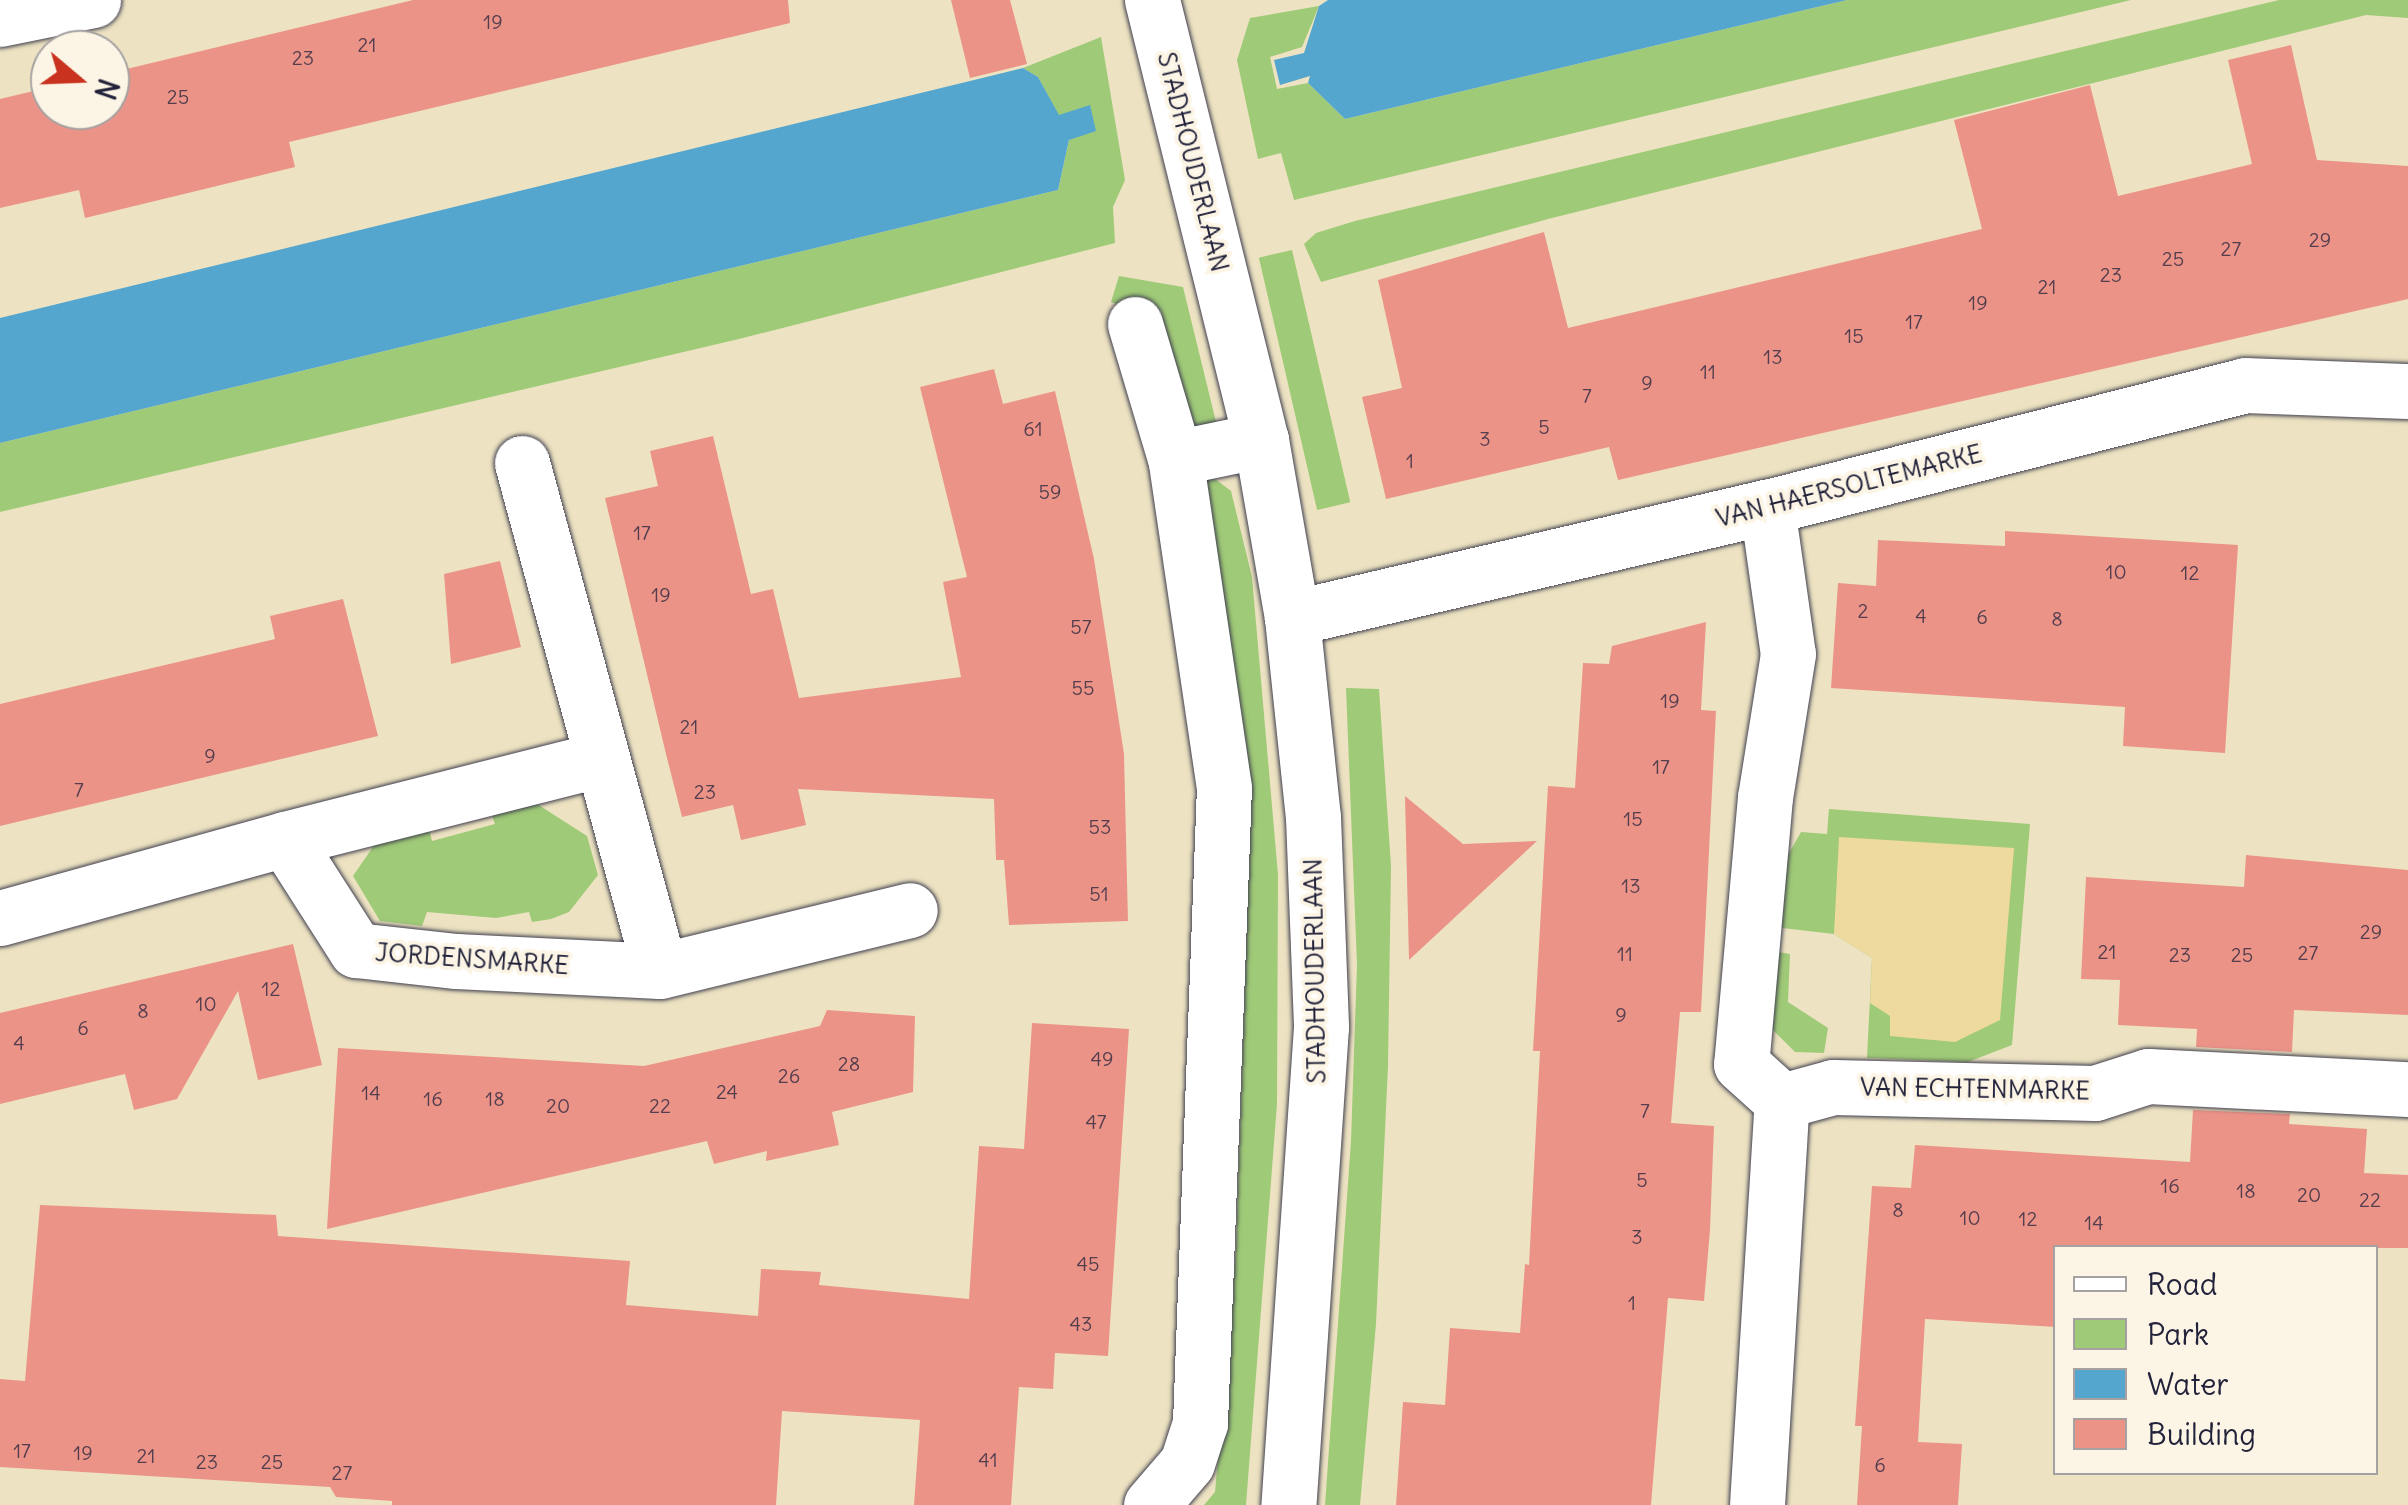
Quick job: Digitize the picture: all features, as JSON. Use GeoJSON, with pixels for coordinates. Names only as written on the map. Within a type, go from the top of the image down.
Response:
{"type":"FeatureCollection","features":[{"type":"Feature","properties":{"kind":"street"},"geometry":{"type":"LineString","coordinates":[[0,19],[93,0]]}},
{"type":"Feature","properties":{"kind":"street","name":"STADHOUDERLAAN"},"geometry":{"type":"LineString","coordinates":[[1152,0],[1262,440],[1292,618],[1313,817],[1321,1027],[1288,1505]]}},
{"type":"Feature","properties":{"kind":"street"},"geometry":{"type":"LineString","coordinates":[[1136,324],[1175,458],[1224,788],[1200,1423],[1186,1463],[1151,1505]]}},
{"type":"Feature","properties":{"kind":"street","name":"VAN HAERSOLTEMARKE"},"geometry":{"type":"LineString","coordinates":[[1292,618],[1767,508],[2245,385],[2408,390]]}},
{"type":"Feature","properties":{"kind":"street"},"geometry":{"type":"LineString","coordinates":[[1175,458],[1262,440]]}},
{"type":"Feature","properties":{"kind":"street"},"geometry":{"type":"LineString","coordinates":[[522,463],[660,971]]}},
{"type":"Feature","properties":{"kind":"street"},"geometry":{"type":"LineString","coordinates":[[1757,1505],[1782,1100],[1741,1064],[1765,797],[1788,654],[1767,508]]}},
{"type":"Feature","properties":{"kind":"street"},"geometry":{"type":"LineString","coordinates":[[0,918],[285,839],[602,759]]}},
{"type":"Feature","properties":{"kind":"street","name":"JORDENSMARKE"},"geometry":{"type":"LineString","coordinates":[[285,839],[356,950],[456,960],[660,971],[910,910]]}},
{"type":"Feature","properties":{"kind":"street","name":"VAN ECHTENMARKE"},"geometry":{"type":"LineString","coordinates":[[1782,1100],[1834,1087],[2094,1093],[2148,1076],[2408,1089]]}},
{"type":"Feature","properties":{"kind":"green space"},"geometry":{"type":"Polygon","coordinates":[[[1847,0],[2131,0],[1294,200],[1281,153],[1258,159],[1237,60],[1250,18],[1319,6],[1302,47],[1270,57],[1277,89],[1308,83],[1345,119],[1847,0]]]}},
{"type":"Feature","properties":{"kind":"green space"},"geometry":{"type":"Polygon","coordinates":[[[2279,0],[2408,0],[2408,18],[2366,15],[1548,219],[1321,282],[1304,244],[1316,233],[1355,221],[2279,0]]]}},
{"type":"Feature","properties":{"kind":"green space"},"geometry":{"type":"Polygon","coordinates":[[[1101,37],[1125,180],[1113,207],[1115,243],[739,339],[0,512],[0,443],[1058,190],[1069,140],[1092,119],[1090,106],[1059,116],[1038,77],[1023,68],[1101,37]]]}},
{"type":"Feature","properties":{"kind":"green space"},"geometry":{"type":"Polygon","coordinates":[[[1292,250],[1350,502],[1317,510],[1259,258],[1292,250]]]}},
{"type":"Feature","properties":{"kind":"green space"},"geometry":{"type":"Polygon","coordinates":[[[1119,276],[1183,287],[1217,426],[1184,430],[1150,317],[1111,302],[1119,276]]]}},
{"type":"Feature","properties":{"kind":"green space"},"geometry":{"type":"Polygon","coordinates":[[[1211,476],[1231,491],[1252,577],[1278,875],[1277,1104],[1246,1505],[1204,1505],[1215,1492],[1236,1249],[1247,919],[1236,744],[1199,488],[1211,476]]]}},
{"type":"Feature","properties":{"kind":"green space"},"geometry":{"type":"Polygon","coordinates":[[[1346,688],[1379,689],[1391,866],[1388,1066],[1376,1324],[1360,1505],[1325,1505],[1351,1141],[1357,965],[1346,688]]]}},
{"type":"Feature","properties":{"kind":"green space"},"geometry":{"type":"Polygon","coordinates":[[[537,804],[587,836],[598,875],[569,912],[532,922],[529,912],[496,918],[427,912],[422,926],[380,921],[353,876],[377,841],[429,829],[432,841],[495,824],[491,813],[537,804]]]}},
{"type":"Feature","properties":{"kind":"green space"},"geometry":{"type":"Polygon","coordinates":[[[1829,809],[2030,824],[2012,1045],[1968,1062],[1867,1058],[1872,958],[1834,934],[1774,927],[1780,869],[1801,832],[1827,834],[1829,809]]]}},
{"type":"Feature","properties":{"kind":"green space"},"geometry":{"type":"Polygon","coordinates":[[[1771,951],[1790,954],[1788,1002],[1828,1028],[1824,1053],[1795,1052],[1767,1024],[1771,951]]]}},
{"type":"Feature","properties":{"kind":"sand"},"geometry":{"type":"Polygon","coordinates":[[[1839,837],[2014,848],[2000,1020],[1955,1042],[1890,1036],[1890,1016],[1870,1003],[1872,958],[1834,934],[1839,837]]]}},
{"type":"Feature","properties":{"kind":"water"},"geometry":{"type":"Polygon","coordinates":[[[1328,0],[1847,0],[1345,119],[1308,83],[1310,76],[1280,85],[1274,60],[1304,53],[1319,6],[1328,0]]]}},
{"type":"Feature","properties":{"kind":"water"},"geometry":{"type":"Polygon","coordinates":[[[1023,68],[1038,77],[1059,115],[1090,105],[1096,131],[1069,140],[1058,190],[0,443],[0,318],[1023,68]]]}},
{"type":"Feature","properties":{"kind":"building"},"geometry":{"type":"Polygon","coordinates":[[[413,0],[788,0],[790,23],[289,142],[295,167],[85,218],[79,190],[0,208],[0,99],[30,92],[30,130],[130,130],[130,68],[413,0]]]}},
{"type":"Feature","properties":{"kind":"building"},"geometry":{"type":"Polygon","coordinates":[[[951,0],[1010,0],[1027,64],[970,78],[951,0]]]}},
{"type":"Feature","properties":{"kind":"building"},"geometry":{"type":"Polygon","coordinates":[[[2291,45],[2317,160],[2408,166],[2408,299],[1618,480],[1609,447],[1386,499],[1362,397],[1402,388],[1378,280],[1544,232],[1568,328],[1982,229],[1954,120],[2090,85],[2118,196],[2252,164],[2228,60],[2291,45]]]}},
{"type":"Feature","properties":{"kind":"building"},"geometry":{"type":"Polygon","coordinates":[[[994,369],[1003,404],[1055,391],[1094,559],[1124,754],[1128,921],[1009,925],[1004,860],[996,860],[994,799],[798,789],[806,825],[741,840],[733,805],[682,817],[666,754],[605,498],[658,486],[650,451],[713,436],[751,594],[773,589],[799,698],[961,677],[943,582],[967,577],[920,387],[994,369]]]}},
{"type":"Feature","properties":{"kind":"building"},"geometry":{"type":"Polygon","coordinates":[[[2005,531],[2238,545],[2225,753],[2123,746],[2125,707],[1831,688],[1838,583],[1876,586],[1878,540],[2005,546],[2005,531]]]}},
{"type":"Feature","properties":{"kind":"building"},"geometry":{"type":"Polygon","coordinates":[[[500,561],[521,647],[451,664],[444,574],[500,561]]]}},
{"type":"Feature","properties":{"kind":"building"},"geometry":{"type":"Polygon","coordinates":[[[343,599],[378,736],[0,826],[0,704],[275,639],[270,616],[343,599]]]}},
{"type":"Feature","properties":{"kind":"building"},"geometry":{"type":"Polygon","coordinates":[[[1706,622],[1701,710],[1716,711],[1701,1012],[1680,1012],[1671,1123],[1714,1126],[1710,1230],[1704,1301],[1668,1298],[1651,1505],[1396,1505],[1403,1402],[1445,1405],[1450,1328],[1520,1333],[1525,1264],[1529,1265],[1540,1051],[1533,1051],[1548,786],[1575,788],[1583,663],[1609,664],[1612,646],[1706,622]]]}},
{"type":"Feature","properties":{"kind":"building"},"geometry":{"type":"Polygon","coordinates":[[[1405,796],[1463,844],[1537,841],[1409,960],[1405,796]]]}},
{"type":"Feature","properties":{"kind":"building"},"geometry":{"type":"Polygon","coordinates":[[[2246,855],[2408,870],[2408,1015],[2294,1010],[2292,1052],[2196,1047],[2197,1029],[2118,1025],[2120,980],[2081,979],[2086,877],[2244,887],[2246,855]]]}},
{"type":"Feature","properties":{"kind":"building"},"geometry":{"type":"Polygon","coordinates":[[[293,944],[322,1065],[258,1080],[238,991],[177,1099],[134,1110],[125,1074],[0,1104],[0,1013],[293,944]]]}},
{"type":"Feature","properties":{"kind":"building"},"geometry":{"type":"Polygon","coordinates":[[[827,1010],[915,1016],[913,1092],[832,1112],[839,1145],[766,1161],[767,1151],[714,1164],[707,1141],[327,1229],[338,1048],[644,1066],[820,1026],[827,1010]]]}},
{"type":"Feature","properties":{"kind":"building"},"geometry":{"type":"Polygon","coordinates":[[[1032,1023],[1129,1029],[1108,1356],[1055,1353],[1053,1389],[1019,1387],[1011,1505],[914,1505],[920,1420],[782,1411],[776,1505],[392,1505],[392,1501],[336,1497],[330,1487],[0,1467],[0,1379],[25,1381],[40,1205],[276,1215],[278,1236],[630,1261],[626,1305],[758,1316],[761,1269],[821,1272],[819,1285],[969,1299],[979,1146],[1024,1149],[1032,1023]]]}},
{"type":"Feature","properties":{"kind":"building"},"geometry":{"type":"Polygon","coordinates":[[[2193,1110],[2290,1114],[2289,1124],[2367,1129],[2364,1173],[2408,1175],[2408,1248],[2053,1245],[2053,1327],[1925,1319],[1918,1442],[1962,1444],[1958,1505],[1857,1505],[1862,1426],[1855,1426],[1872,1186],[1911,1188],[1915,1145],[2190,1162],[2193,1110]]]}}]}
